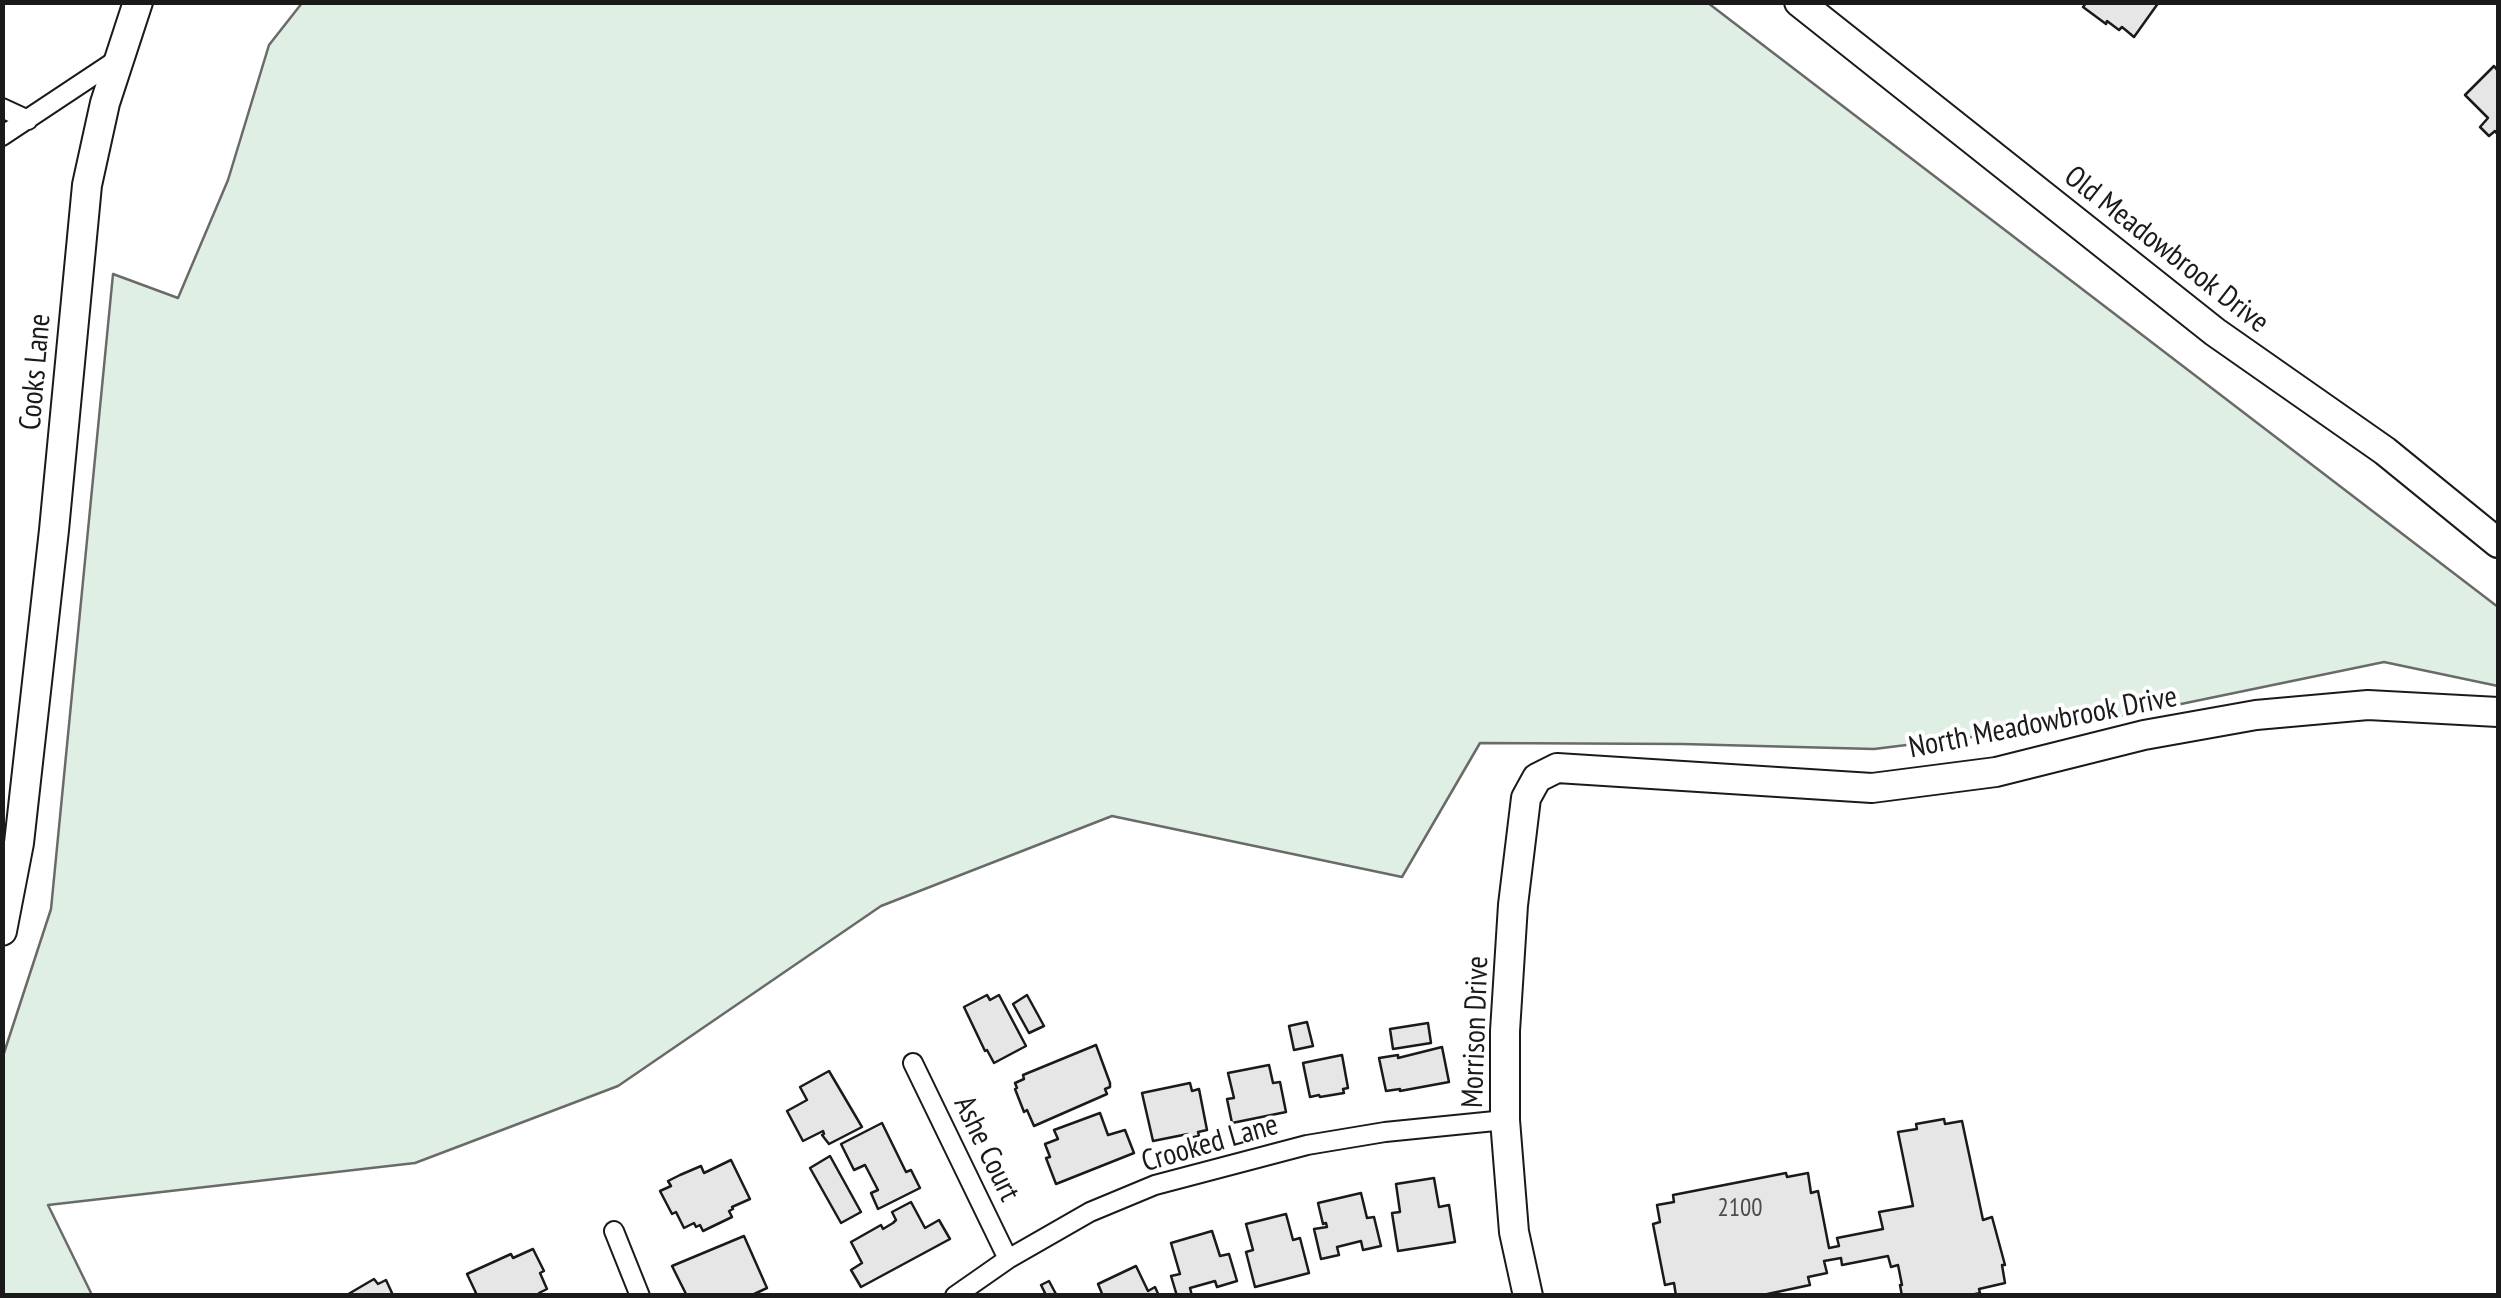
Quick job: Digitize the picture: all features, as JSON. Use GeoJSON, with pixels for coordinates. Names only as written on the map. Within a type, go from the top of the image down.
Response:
{"type":"FeatureCollection","features":[{"type":"Feature","properties":{"kind":"main road","name":"Cooks Lane"},"geometry":{"type":"LineString","coordinates":[[2,932],[22,824],[87,185],[105,103],[138,2]]}},
{"type":"Feature","properties":{"kind":"main road","name":"Old Meadowbrook Drive"},"geometry":{"type":"LineString","coordinates":[[1799,2],[2215,332],[2385,451],[2498,543]]}},
{"type":"Feature","properties":{"kind":"main road","name":"North Meadowbrook Drive"},"geometry":{"type":"LineString","coordinates":[[1542,774],[1557,768],[1872,788],[1996,772],[2144,735],[2256,715],[2368,705],[2498,712]]}},
{"type":"Feature","properties":{"kind":"main road","name":"Morrison Drive"},"geometry":{"type":"LineString","coordinates":[[1528,1296],[1514,1232],[1505,1120],[1505,1031],[1513,905],[1526,798],[1542,774]]}},
{"type":"Feature","properties":{"kind":"street"},"geometry":{"type":"LineString","coordinates":[[2,136],[122,57]]}},
{"type":"Feature","properties":{"kind":"street"},"geometry":{"type":"LineString","coordinates":[[2,108],[28,120]]}},
{"type":"Feature","properties":{"kind":"street","name":"Ashe Court"},"geometry":{"type":"LineString","coordinates":[[914,1063],[1008,1259]]}},
{"type":"Feature","properties":{"kind":"street","name":"Crooked Lane"},"geometry":{"type":"LineString","coordinates":[[955,1296],[1008,1259],[1090,1212],[1155,1185],[1307,1145],[1385,1132],[1505,1120]]}},
{"type":"Feature","properties":{"kind":"street"},"geometry":{"type":"LineString","coordinates":[[614,1232],[640,1296]]}},
{"type":"Feature","properties":{"kind":"green space"},"geometry":{"type":"Polygon","coordinates":[[[302,3],[1708,3],[2498,607],[2498,686],[2384,662],[2094,722],[1874,749],[1480,743],[1402,877],[1112,816],[881,906],[618,1086],[415,1163],[48,1205],[92,1295],[3,1295],[3,1056],[51,909],[113,274],[178,298],[228,180],[269,45],[302,3]]]}},
{"type":"Feature","properties":{"kind":"building"},"geometry":{"type":"Polygon","coordinates":[[[2087,2],[2159,2],[2134,37],[2083,7],[2087,2]]]}},
{"type":"Feature","properties":{"kind":"building"},"geometry":{"type":"Polygon","coordinates":[[[2494,66],[2498,71],[2498,135],[2495,131],[2489,136],[2480,127],[2488,118],[2465,95],[2494,66]]]}},
{"type":"Feature","properties":{"kind":"building"},"geometry":{"type":"Polygon","coordinates":[[[987,995],[990,1000],[999,995],[1026,1046],[994,1063],[964,1007],[987,995]]]}},
{"type":"Feature","properties":{"kind":"building"},"geometry":{"type":"Polygon","coordinates":[[[1027,995],[1044,1026],[1029,1033],[1013,1004],[1027,995]]]}},
{"type":"Feature","properties":{"kind":"building"},"geometry":{"type":"Polygon","coordinates":[[[1307,1022],[1313,1046],[1294,1050],[1289,1026],[1307,1022]]]}},
{"type":"Feature","properties":{"kind":"building"},"geometry":{"type":"Polygon","coordinates":[[[1428,1023],[1431,1043],[1393,1049],[1390,1029],[1428,1023]]]}},
{"type":"Feature","properties":{"kind":"building"},"geometry":{"type":"Polygon","coordinates":[[[1096,1045],[1110,1083],[1105,1089],[1107,1094],[1034,1126],[1027,1110],[1024,1112],[1015,1083],[1024,1079],[1023,1075],[1096,1045]]]}},
{"type":"Feature","properties":{"kind":"building"},"geometry":{"type":"Polygon","coordinates":[[[1442,1047],[1449,1082],[1386,1091],[1379,1058],[1398,1058],[1442,1047]]]}},
{"type":"Feature","properties":{"kind":"building"},"geometry":{"type":"Polygon","coordinates":[[[1342,1055],[1348,1088],[1343,1089],[1344,1093],[1310,1097],[1303,1063],[1342,1055]]]}},
{"type":"Feature","properties":{"kind":"building"},"geometry":{"type":"Polygon","coordinates":[[[1269,1065],[1273,1083],[1280,1082],[1286,1112],[1232,1123],[1227,1099],[1234,1098],[1228,1073],[1269,1065]]]}},
{"type":"Feature","properties":{"kind":"building"},"geometry":{"type":"Polygon","coordinates":[[[829,1071],[862,1127],[829,1144],[823,1131],[803,1141],[787,1111],[807,1100],[800,1087],[829,1071]]]}},
{"type":"Feature","properties":{"kind":"building"},"geometry":{"type":"Polygon","coordinates":[[[1190,1083],[1192,1091],[1199,1089],[1207,1130],[1198,1132],[1199,1136],[1189,1138],[1188,1134],[1153,1141],[1142,1093],[1190,1083]]]}},
{"type":"Feature","properties":{"kind":"building"},"geometry":{"type":"Polygon","coordinates":[[[1100,1113],[1108,1135],[1125,1130],[1134,1153],[1056,1184],[1045,1144],[1058,1139],[1054,1130],[1100,1113]]]}},
{"type":"Feature","properties":{"kind":"building"},"geometry":{"type":"Polygon","coordinates":[[[1944,1119],[1945,1124],[1962,1121],[1983,1220],[1992,1217],[2005,1265],[2005,1283],[1966,1296],[1902,1296],[1898,1265],[1891,1267],[1888,1256],[1842,1265],[1841,1258],[1824,1261],[1827,1273],[1808,1277],[1810,1285],[1758,1296],[1676,1296],[1674,1283],[1665,1285],[1653,1224],[1660,1222],[1657,1205],[1674,1202],[1673,1195],[1786,1173],[1787,1177],[1808,1173],[1811,1193],[1818,1191],[1829,1248],[1839,1246],[1837,1238],[1883,1229],[1879,1212],[1913,1206],[1898,1132],[1944,1119]]]}},
{"type":"Feature","properties":{"kind":"building"},"geometry":{"type":"Polygon","coordinates":[[[882,1123],[906,1172],[911,1170],[920,1188],[878,1209],[871,1193],[878,1190],[865,1165],[854,1170],[841,1144],[882,1123]]]}},
{"type":"Feature","properties":{"kind":"building"},"geometry":{"type":"Polygon","coordinates":[[[830,1156],[861,1212],[841,1223],[810,1168],[830,1156]]]}},
{"type":"Feature","properties":{"kind":"building"},"geometry":{"type":"Polygon","coordinates":[[[731,1160],[750,1199],[732,1207],[732,1217],[703,1231],[694,1223],[684,1228],[660,1191],[680,1175],[701,1166],[704,1173],[731,1160]]]}},
{"type":"Feature","properties":{"kind":"building"},"geometry":{"type":"Polygon","coordinates":[[[1434,1178],[1439,1207],[1449,1205],[1455,1242],[1398,1251],[1392,1213],[1400,1212],[1396,1184],[1434,1178]]]}},
{"type":"Feature","properties":{"kind":"building"},"geometry":{"type":"Polygon","coordinates":[[[1361,1193],[1367,1218],[1374,1217],[1381,1246],[1363,1250],[1361,1241],[1337,1247],[1339,1255],[1321,1259],[1314,1229],[1327,1227],[1318,1203],[1361,1193]]]}},
{"type":"Feature","properties":{"kind":"building"},"geometry":{"type":"Polygon","coordinates":[[[911,1202],[925,1228],[939,1220],[950,1239],[861,1287],[851,1270],[862,1263],[851,1242],[881,1225],[883,1229],[893,1223],[896,1220],[892,1212],[911,1202]]]}},
{"type":"Feature","properties":{"kind":"building"},"geometry":{"type":"Polygon","coordinates":[[[1286,1214],[1293,1240],[1300,1238],[1309,1273],[1255,1287],[1246,1252],[1253,1250],[1246,1224],[1286,1214]]]}},
{"type":"Feature","properties":{"kind":"building"},"geometry":{"type":"Polygon","coordinates":[[[1212,1231],[1220,1256],[1229,1254],[1237,1281],[1217,1287],[1215,1281],[1190,1288],[1192,1296],[1177,1296],[1171,1276],[1180,1274],[1171,1243],[1212,1231]]]}},
{"type":"Feature","properties":{"kind":"building"},"geometry":{"type":"Polygon","coordinates":[[[744,1236],[767,1288],[750,1296],[684,1296],[672,1266],[744,1236]]]}},
{"type":"Feature","properties":{"kind":"building"},"geometry":{"type":"Polygon","coordinates":[[[533,1249],[544,1271],[540,1273],[547,1289],[540,1296],[471,1296],[476,1293],[467,1274],[511,1254],[513,1258],[533,1249]]]}},
{"type":"Feature","properties":{"kind":"building"},"geometry":{"type":"Polygon","coordinates":[[[1136,1266],[1148,1291],[1155,1287],[1159,1296],[1103,1296],[1098,1284],[1136,1266]]]}},
{"type":"Feature","properties":{"kind":"building"},"geometry":{"type":"Polygon","coordinates":[[[374,1279],[378,1284],[386,1280],[392,1293],[345,1296],[374,1279]]]}},
{"type":"Feature","properties":{"kind":"building"},"geometry":{"type":"Polygon","coordinates":[[[1049,1281],[1057,1296],[1040,1296],[1045,1293],[1041,1285],[1049,1281]]]}}]}
